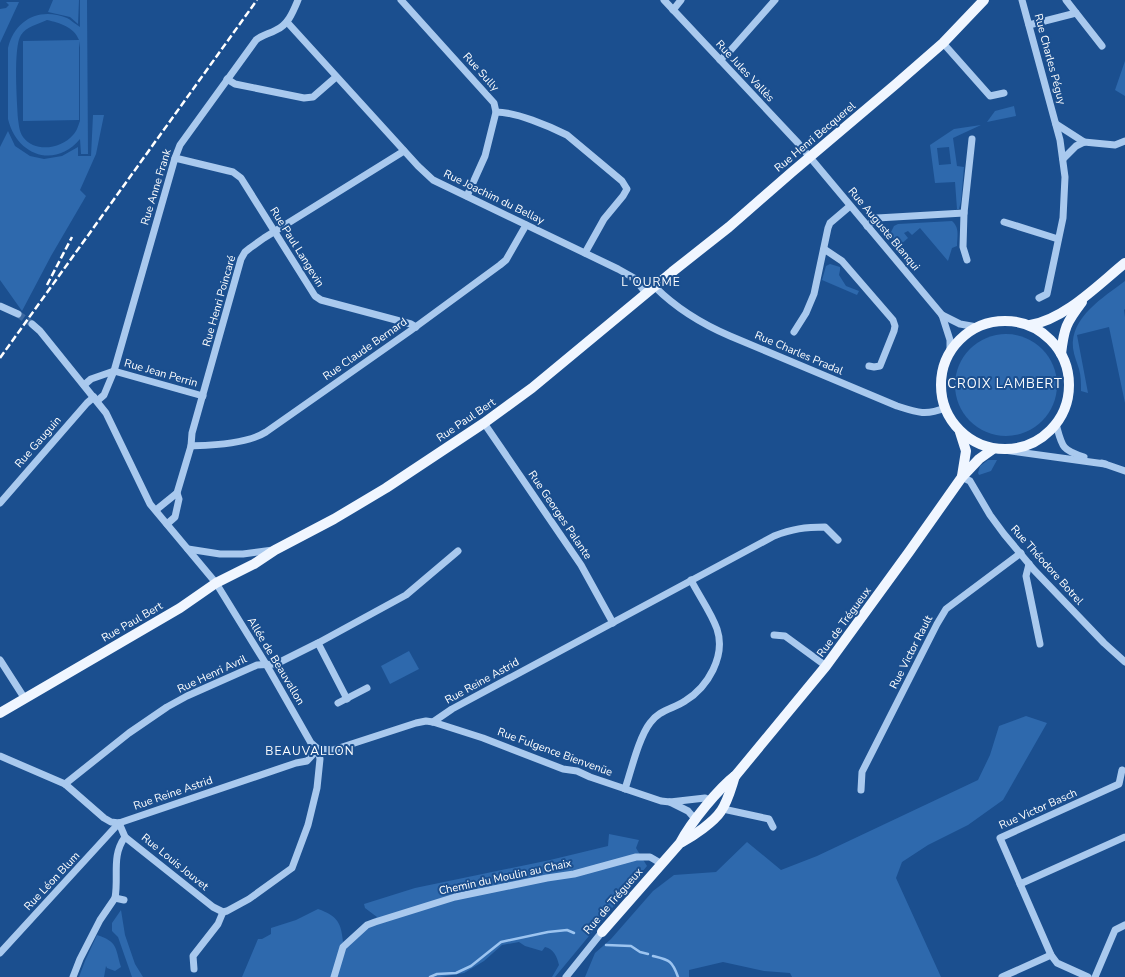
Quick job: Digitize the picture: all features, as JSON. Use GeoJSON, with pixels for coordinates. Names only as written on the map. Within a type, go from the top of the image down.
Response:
{"type":"FeatureCollection","features":[{"type":"Feature","properties":{"kind":"main road","name":"Rue Henri Becquerel"},"geometry":{"type":"LineString","coordinates":[[654,287],[728,227],[943,43],[984,0]]}},
{"type":"Feature","properties":{"kind":"main road"},"geometry":{"type":"LineString","coordinates":[[1030,325],[1053,319],[1091,292],[1125,263]]}},
{"type":"Feature","properties":{"kind":"main road","name":"Rue Paul Bert"},"geometry":{"type":"LineString","coordinates":[[0,713],[180,608],[216,582],[254,564],[275,550],[334,519],[386,488],[532,388],[654,287]]}},
{"type":"Feature","properties":{"kind":"main road"},"geometry":{"type":"LineString","coordinates":[[1061,354],[1065,331],[1069,319],[1091,292]]}},
{"type":"Feature","properties":{"kind":"main road"},"geometry":{"type":"LineString","coordinates":[[1001,321],[1030,325],[1047,336],[1061,354],[1069,379],[1068,394],[1064,410],[1056,424],[1042,438],[1024,447],[1004,450],[993,449],[976,443],[960,432],[951,421],[945,408],[941,389],[942,370],[950,352],[962,338],[977,327],[1001,321]]}},
{"type":"Feature","properties":{"kind":"main road","name":"Rue de Trégueux"},"geometry":{"type":"LineString","coordinates":[[960,432],[966,452],[962,477]]}},
{"type":"Feature","properties":{"kind":"main road","name":"Rue de Trégueux"},"geometry":{"type":"LineString","coordinates":[[602,932],[680,843],[708,799],[718,793],[727,782],[736,775],[826,666],[962,477],[979,459],[993,449]]}},
{"type":"Feature","properties":{"kind":"main road","name":"Rue de Trégueux"},"geometry":{"type":"LineString","coordinates":[[680,843],[713,820],[722,809],[736,775]]}},
{"type":"Feature","properties":{"kind":"main road"},"geometry":{"type":"LineString","coordinates":[[696,820],[703,823],[713,820],[715,808],[708,799]]}},
{"type":"Feature","properties":{"kind":"street"},"geometry":{"type":"LineString","coordinates":[[287,22],[298,0]]}},
{"type":"Feature","properties":{"kind":"street","name":"Rue Sully"},"geometry":{"type":"LineString","coordinates":[[402,0],[490,98],[494,103],[496,112]]}},
{"type":"Feature","properties":{"kind":"street","name":"Rue Jules Vallès"},"geometry":{"type":"LineString","coordinates":[[664,0],[810,157]]}},
{"type":"Feature","properties":{"kind":"street"},"geometry":{"type":"LineString","coordinates":[[673,10],[681,0]]}},
{"type":"Feature","properties":{"kind":"street"},"geometry":{"type":"LineString","coordinates":[[720,60],[730,51],[773,0]]}},
{"type":"Feature","properties":{"kind":"street","name":"Rue Charles Péguy"},"geometry":{"type":"LineString","coordinates":[[1022,0],[1056,124],[1063,159],[1065,195],[1063,218],[1047,294],[1039,298]]}},
{"type":"Feature","properties":{"kind":"street"},"geometry":{"type":"LineString","coordinates":[[1066,0],[1102,46]]}},
{"type":"Feature","properties":{"kind":"street"},"geometry":{"type":"LineString","coordinates":[[1029,25],[1076,13]]}},
{"type":"Feature","properties":{"kind":"street","name":"Rue Joachim du Bellay"},"geometry":{"type":"LineString","coordinates":[[287,22],[404,151],[433,180],[618,269],[634,278],[646,293]]}},
{"type":"Feature","properties":{"kind":"street","name":"Rue Anne Frank"},"geometry":{"type":"LineString","coordinates":[[95,399],[104,395],[114,371],[175,158],[180,146],[256,40],[265,34],[278,30],[287,22]]}},
{"type":"Feature","properties":{"kind":"street"},"geometry":{"type":"LineString","coordinates":[[943,43],[990,96],[1004,93]]}},
{"type":"Feature","properties":{"kind":"street"},"geometry":{"type":"LineString","coordinates":[[228,79],[235,84],[304,98],[313,97],[336,77]]}},
{"type":"Feature","properties":{"kind":"street"},"geometry":{"type":"LineString","coordinates":[[467,196],[485,156],[496,112],[512,114],[558,130],[567,135],[622,181],[627,189],[604,219],[585,253]]}},
{"type":"Feature","properties":{"kind":"street"},"geometry":{"type":"LineString","coordinates":[[1056,124],[1084,142],[1115,145],[1125,142]]}},
{"type":"Feature","properties":{"kind":"street"},"geometry":{"type":"LineString","coordinates":[[967,260],[962,247],[972,139]]}},
{"type":"Feature","properties":{"kind":"street"},"geometry":{"type":"LineString","coordinates":[[1063,159],[1076,146],[1084,142]]}},
{"type":"Feature","properties":{"kind":"street","name":"Rue Henri Poincaré"},"geometry":{"type":"LineString","coordinates":[[156,510],[176,492],[191,446],[192,433],[241,259],[245,252],[404,151]]}},
{"type":"Feature","properties":{"kind":"street","name":"Rue Auguste Blanqui"},"geometry":{"type":"LineString","coordinates":[[810,157],[942,315],[950,340],[950,352]]}},
{"type":"Feature","properties":{"kind":"street","name":"Rue Paul Langevin"},"geometry":{"type":"LineString","coordinates":[[175,158],[237,174],[241,178],[315,296],[321,300],[411,324],[416,327]]}},
{"type":"Feature","properties":{"kind":"street"},"geometry":{"type":"LineString","coordinates":[[794,332],[806,313],[814,294],[830,223],[850,206]]}},
{"type":"Feature","properties":{"kind":"street"},"geometry":{"type":"LineString","coordinates":[[867,226],[877,218],[964,213]]}},
{"type":"Feature","properties":{"kind":"street"},"geometry":{"type":"LineString","coordinates":[[1004,222],[1058,240]]}},
{"type":"Feature","properties":{"kind":"street","name":"Rue Claude Bernard"},"geometry":{"type":"LineString","coordinates":[[191,446],[248,440],[258,437],[416,327],[500,265],[506,260],[526,225]]}},
{"type":"Feature","properties":{"kind":"street"},"geometry":{"type":"LineString","coordinates":[[824,249],[842,261],[893,320],[895,326],[894,331],[880,366],[869,366]]}},
{"type":"Feature","properties":{"kind":"street","name":"Rue Charles Pradal"},"geometry":{"type":"LineString","coordinates":[[654,287],[667,299],[709,327],[897,406],[916,412],[932,413],[945,408]]}},
{"type":"Feature","properties":{"kind":"street"},"geometry":{"type":"LineString","coordinates":[[0,306],[18,314]]}},
{"type":"Feature","properties":{"kind":"street","name":"Rue Auguste Blanqui"},"geometry":{"type":"LineString","coordinates":[[942,315],[960,324],[977,327]]}},
{"type":"Feature","properties":{"kind":"street","name":"Allée de Beauvallon"},"geometry":{"type":"LineString","coordinates":[[32,324],[40,331],[106,412],[150,504],[216,582],[266,664],[311,743],[318,749]]}},
{"type":"Feature","properties":{"kind":"street"},"geometry":{"type":"LineString","coordinates":[[84,385],[91,379],[114,371]]}},
{"type":"Feature","properties":{"kind":"street","name":"Rue Jean Perrin"},"geometry":{"type":"LineString","coordinates":[[114,371],[203,396]]}},
{"type":"Feature","properties":{"kind":"street","name":"Rue Gauguin"},"geometry":{"type":"LineString","coordinates":[[0,502],[87,403],[95,399]]}},
{"type":"Feature","properties":{"kind":"street","name":"Rue Georges Palante"},"geometry":{"type":"LineString","coordinates":[[484,422],[581,565],[613,623]]}},
{"type":"Feature","properties":{"kind":"street"},"geometry":{"type":"LineString","coordinates":[[1056,424],[1062,445],[1070,453],[1125,471]]}},
{"type":"Feature","properties":{"kind":"street"},"geometry":{"type":"LineString","coordinates":[[1004,450],[1105,464]]}},
{"type":"Feature","properties":{"kind":"street","name":"Rue Théodore Botrel"},"geometry":{"type":"LineString","coordinates":[[962,477],[970,481],[990,514],[1029,564],[1104,644],[1125,662]]}},
{"type":"Feature","properties":{"kind":"street","name":"Rue Henri Poincaré"},"geometry":{"type":"LineString","coordinates":[[167,524],[175,517],[179,499],[176,492]]}},
{"type":"Feature","properties":{"kind":"street","name":"Rue Reine Astrid"},"geometry":{"type":"LineString","coordinates":[[119,823],[307,761],[318,749],[334,750],[416,723],[433,722],[452,709],[774,536],[806,527],[825,527],[838,540]]}},
{"type":"Feature","properties":{"kind":"street","name":"Rue Paul Bert"},"geometry":{"type":"LineString","coordinates":[[188,549],[220,554],[243,554],[275,550]]}},
{"type":"Feature","properties":{"kind":"street","name":"Rue Henri Avril"},"geometry":{"type":"LineString","coordinates":[[65,784],[129,733],[167,707],[187,696],[257,665],[276,664],[318,643],[406,595],[458,551]]}},
{"type":"Feature","properties":{"kind":"street","name":"Rue Victor Rault"},"geometry":{"type":"LineString","coordinates":[[861,790],[862,772],[936,624],[946,609],[1021,553]]}},
{"type":"Feature","properties":{"kind":"street"},"geometry":{"type":"LineString","coordinates":[[1029,564],[1026,576],[1040,644]]}},
{"type":"Feature","properties":{"kind":"street"},"geometry":{"type":"LineString","coordinates":[[625,789],[643,735],[649,723],[659,713],[684,702],[698,692],[709,680],[717,660],[719,640],[717,629],[691,580]]}},
{"type":"Feature","properties":{"kind":"street"},"geometry":{"type":"LineString","coordinates":[[774,635],[786,636],[826,666]]}},
{"type":"Feature","properties":{"kind":"street"},"geometry":{"type":"LineString","coordinates":[[318,643],[347,698]]}},
{"type":"Feature","properties":{"kind":"street"},"geometry":{"type":"LineString","coordinates":[[0,660],[25,699]]}},
{"type":"Feature","properties":{"kind":"street"},"geometry":{"type":"LineString","coordinates":[[338,703],[367,688]]}},
{"type":"Feature","properties":{"kind":"street","name":"Rue Fulgence Bienvenüe"},"geometry":{"type":"LineString","coordinates":[[433,722],[483,738],[563,769],[577,771],[661,801],[670,802],[708,799]]}},
{"type":"Feature","properties":{"kind":"street"},"geometry":{"type":"LineString","coordinates":[[194,970],[194,956],[218,924],[223,912],[249,899],[292,868],[308,825],[317,788],[320,759],[318,749]]}},
{"type":"Feature","properties":{"kind":"street"},"geometry":{"type":"LineString","coordinates":[[0,756],[65,784],[104,818],[112,822],[119,823]]}},
{"type":"Feature","properties":{"kind":"street","name":"Rue Victor Basch"},"geometry":{"type":"LineString","coordinates":[[1020,884],[1000,838],[1119,784],[1122,770]]}},
{"type":"Feature","properties":{"kind":"street","name":"Rue Fulgence Bienvenüe"},"geometry":{"type":"LineString","coordinates":[[670,802],[688,811],[696,820]]}},
{"type":"Feature","properties":{"kind":"street"},"geometry":{"type":"LineString","coordinates":[[722,809],[769,819],[774,827]]}},
{"type":"Feature","properties":{"kind":"street","name":"Rue Louis Jouvet"},"geometry":{"type":"LineString","coordinates":[[119,823],[125,836],[213,907],[223,912]]}},
{"type":"Feature","properties":{"kind":"street","name":"Rue Léon Blum"},"geometry":{"type":"LineString","coordinates":[[0,953],[113,841],[119,823]]}},
{"type":"Feature","properties":{"kind":"street"},"geometry":{"type":"LineString","coordinates":[[73,977],[80,959],[100,920],[115,898],[116,855],[113,841],[125,836]]}},
{"type":"Feature","properties":{"kind":"street"},"geometry":{"type":"LineString","coordinates":[[1088,977],[1057,963],[1051,955],[1020,884],[1125,837]]}},
{"type":"Feature","properties":{"kind":"street","name":"Chemin du Moulin au Chaix"},"geometry":{"type":"LineString","coordinates":[[334,977],[343,947],[367,925],[375,922],[455,897],[593,870],[636,856],[650,857],[662,864]]}},
{"type":"Feature","properties":{"kind":"street"},"geometry":{"type":"LineString","coordinates":[[115,898],[124,900]]}},
{"type":"Feature","properties":{"kind":"street"},"geometry":{"type":"LineString","coordinates":[[1096,977],[1115,930],[1125,925]]}},
{"type":"Feature","properties":{"kind":"street","name":"Rue de Trégueux"},"geometry":{"type":"LineString","coordinates":[[566,977],[602,932]]}},
{"type":"Feature","properties":{"kind":"street"},"geometry":{"type":"LineString","coordinates":[[1002,977],[1051,955]]}},
{"type":"Feature","properties":{"kind":"shaded area"},"geometry":{"type":"Polygon","coordinates":[[[53,0],[79,0],[78,24],[70,17],[48,12],[53,0]]]}},
{"type":"Feature","properties":{"kind":"shaded area"},"geometry":{"type":"Polygon","coordinates":[[[80,0],[87,0],[88,154],[81,154],[80,139],[70,148],[59,154],[49,156],[38,154],[28,149],[20,142],[13,132],[8,119],[8,48],[11,38],[22,23],[38,15],[57,15],[67,18],[80,27],[80,0]],[[47,20],[32,26],[23,32],[19,41],[16,62],[16,88],[20,130],[23,137],[28,142],[41,147],[55,146],[68,140],[76,132],[80,121],[79,41],[79,120],[23,121],[23,41],[79,40],[74,32],[62,24],[47,20]]]}},
{"type":"Feature","properties":{"kind":"shaded area"},"geometry":{"type":"Polygon","coordinates":[[[6,2],[19,2],[0,43],[0,9],[6,8],[9,5],[6,2]]]}},
{"type":"Feature","properties":{"kind":"shaded area"},"geometry":{"type":"Polygon","coordinates":[[[1125,61],[1125,96],[1115,90],[1125,61]]]}},
{"type":"Feature","properties":{"kind":"shaded area"},"geometry":{"type":"Polygon","coordinates":[[[1014,106],[1016,116],[987,122],[995,111],[1014,106]]]}},
{"type":"Feature","properties":{"kind":"shaded area"},"geometry":{"type":"Polygon","coordinates":[[[93,115],[104,115],[96,154],[80,190],[86,196],[51,256],[22,311],[0,280],[0,147],[8,131],[15,146],[30,156],[44,159],[62,156],[78,147],[78,156],[91,156],[93,115]]]}},
{"type":"Feature","properties":{"kind":"shaded area"},"geometry":{"type":"Polygon","coordinates":[[[981,125],[953,138],[957,166],[964,167],[959,209],[957,209],[955,182],[935,183],[930,145],[954,129],[981,125]],[[949,147],[937,148],[939,165],[951,164],[949,147]]]}},
{"type":"Feature","properties":{"kind":"shaded area"},"geometry":{"type":"Polygon","coordinates":[[[952,221],[957,229],[957,246],[952,248],[948,261],[920,228],[912,235],[908,231],[904,233],[908,238],[899,246],[891,237],[891,232],[894,226],[898,224],[952,221]]]}},
{"type":"Feature","properties":{"kind":"shaded area"},"geometry":{"type":"Polygon","coordinates":[[[830,264],[840,267],[839,275],[846,286],[859,291],[857,295],[822,280],[826,266],[830,264]]]}},
{"type":"Feature","properties":{"kind":"shaded area"},"geometry":{"type":"Polygon","coordinates":[[[1125,281],[1125,403],[1109,327],[1077,335],[1088,393],[1081,391],[1080,374],[1073,348],[1077,327],[1083,317],[1099,301],[1125,281]]]}},
{"type":"Feature","properties":{"kind":"shaded area"},"geometry":{"type":"Polygon","coordinates":[[[1006,334],[1016,335],[1035,342],[1049,356],[1056,375],[1056,395],[1049,414],[1035,428],[1016,435],[1006,436],[996,435],[977,428],[963,414],[956,395],[955,385],[956,375],[963,356],[977,342],[996,335],[1006,334]]]}},
{"type":"Feature","properties":{"kind":"shaded area"},"geometry":{"type":"Polygon","coordinates":[[[988,460],[997,460],[991,471],[979,475],[978,473],[980,466],[988,460]]]}},
{"type":"Feature","properties":{"kind":"shaded area"},"geometry":{"type":"Polygon","coordinates":[[[409,651],[419,669],[390,684],[381,666],[409,651]]]}},
{"type":"Feature","properties":{"kind":"shaded area"},"geometry":{"type":"Polygon","coordinates":[[[1026,716],[1047,723],[1003,800],[968,825],[928,845],[902,862],[896,878],[941,977],[792,977],[790,973],[764,971],[723,962],[689,970],[689,977],[585,977],[595,953],[611,939],[653,891],[674,875],[716,872],[747,842],[781,870],[817,856],[978,780],[990,755],[999,726],[1026,716]]]}},
{"type":"Feature","properties":{"kind":"shaded area"},"geometry":{"type":"Polygon","coordinates":[[[609,834],[639,840],[636,848],[647,866],[555,977],[552,977],[559,965],[553,951],[545,947],[542,951],[525,946],[519,942],[502,945],[484,961],[464,973],[440,977],[242,977],[258,939],[262,939],[271,934],[271,928],[296,920],[318,909],[330,914],[337,921],[341,930],[343,942],[359,928],[377,917],[365,908],[364,904],[415,888],[550,860],[608,846],[609,834]]]}},
{"type":"Feature","properties":{"kind":"shaded area"},"geometry":{"type":"Polygon","coordinates":[[[121,910],[125,935],[135,964],[143,977],[132,977],[118,937],[112,931],[112,923],[121,910]]]}},
{"type":"Feature","properties":{"kind":"shaded area"},"geometry":{"type":"Polygon","coordinates":[[[97,935],[109,940],[115,946],[121,967],[115,971],[107,968],[106,966],[104,977],[79,977],[85,961],[97,935]]]}},
{"type":"Feature","properties":{"kind":"waterway"},"geometry":{"type":"LineString","coordinates":[[430,977],[437,974],[456,973],[471,966],[501,942],[548,932],[567,930],[574,933]]}},
{"type":"Feature","properties":{"kind":"waterway"},"geometry":{"type":"LineString","coordinates":[[606,945],[631,946],[640,952],[648,954]]}},
{"type":"Feature","properties":{"kind":"waterway"},"geometry":{"type":"LineString","coordinates":[[653,956],[666,960],[672,964],[678,977]]}},
{"type":"Feature","properties":{"kind":"tunnel"},"geometry":{"type":"LineString","coordinates":[[18,314],[32,324]]}},
{"type":"Feature","properties":{"kind":"railway"},"geometry":{"type":"LineString","coordinates":[[0,358],[257,0]]}},
{"type":"Feature","properties":{"kind":"railway"},"geometry":{"type":"LineString","coordinates":[[47,285],[72,237]]}},
{"type":"Feature","properties":{"kind":"district","name":"L'OURME"},"geometry":{"type":"Point","coordinates":[651,282]}},
{"type":"Feature","properties":{"kind":"district","name":"CROIX LAMBERT"},"geometry":{"type":"Point","coordinates":[1005,384]}},
{"type":"Feature","properties":{"kind":"district","name":"BEAUVALLON"},"geometry":{"type":"Point","coordinates":[310,751]}}]}
